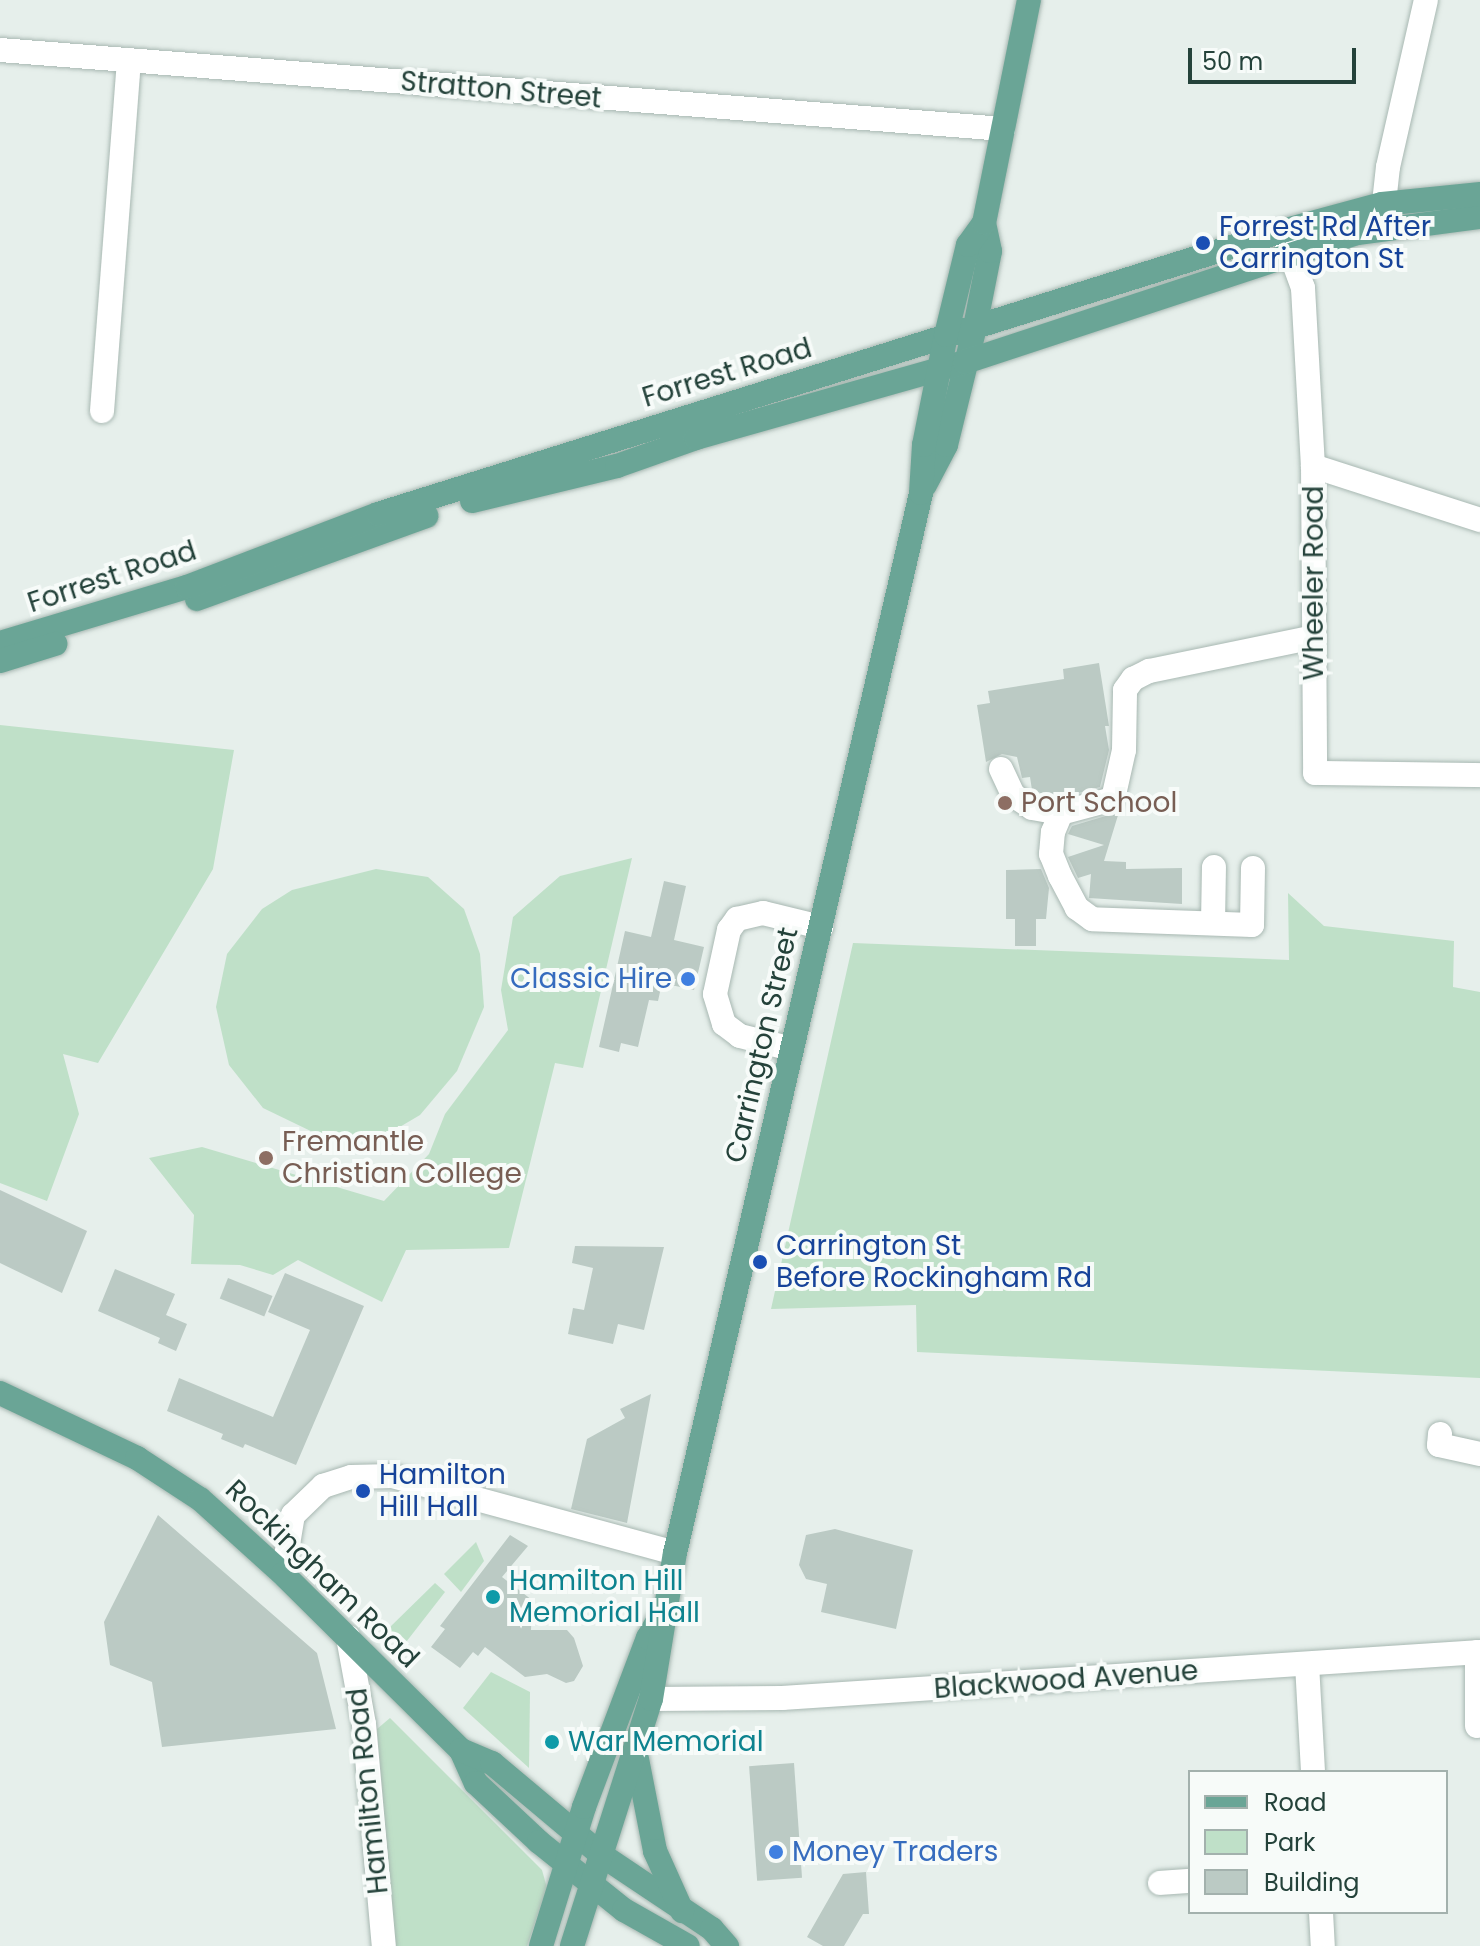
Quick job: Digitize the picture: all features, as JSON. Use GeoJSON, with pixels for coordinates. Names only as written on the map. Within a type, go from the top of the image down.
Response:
{"type":"FeatureCollection","features":[{"type":"Feature","properties":{"kind":"main road","name":"Carrington Street"},"geometry":{"type":"LineString","coordinates":[[921,493],[946,445],[975,327],[990,251],[984,223],[1029,0]]}},
{"type":"Feature","properties":{"kind":"main road","name":"Forrest Road"},"geometry":{"type":"LineString","coordinates":[[0,643],[187,587],[378,514],[1282,231],[1382,216],[1480,194]]}},
{"type":"Feature","properties":{"kind":"main road","name":"Forrest Road"},"geometry":{"type":"LineString","coordinates":[[0,661],[201,598],[449,508],[617,466],[696,438],[965,362],[1292,255],[1382,216],[1480,217]]}},
{"type":"Feature","properties":{"kind":"main road","name":"Carrington Street"},"geometry":{"type":"LineString","coordinates":[[572,1946],[651,1699],[664,1642],[663,1612],[675,1553],[921,493],[938,370],[968,245],[984,223]]}},
{"type":"Feature","properties":{"kind":"main road","name":"Rockingham Road"},"geometry":{"type":"LineString","coordinates":[[0,1393],[137,1458],[200,1499],[283,1574],[461,1750],[476,1783],[566,1866],[593,1888],[688,1946]]}},
{"type":"Feature","properties":{"kind":"main road","name":"Carrington Street"},"geometry":{"type":"LineString","coordinates":[[541,1946],[575,1832],[648,1638],[663,1612]]}},
{"type":"Feature","properties":{"kind":"main road","name":"Rockingham Road"},"geometry":{"type":"LineString","coordinates":[[461,1750],[492,1763],[603,1856],[727,1946]]}},
{"type":"Feature","properties":{"kind":"main road"},"geometry":{"type":"LineString","coordinates":[[636,1753],[655,1851],[682,1911]]}},
{"type":"Feature","properties":{"kind":"street"},"geometry":{"type":"LineString","coordinates":[[1382,216],[1426,0]]}},
{"type":"Feature","properties":{"kind":"street","name":"Stratton Street"},"geometry":{"type":"LineString","coordinates":[[0,50],[1003,129]]}},
{"type":"Feature","properties":{"kind":"street"},"geometry":{"type":"LineString","coordinates":[[102,411],[129,60]]}},
{"type":"Feature","properties":{"kind":"street","name":"Wheeler Road"},"geometry":{"type":"LineString","coordinates":[[1282,231],[1303,288],[1313,466],[1315,773],[1480,775]]}},
{"type":"Feature","properties":{"kind":"street"},"geometry":{"type":"LineString","coordinates":[[1313,466],[1480,520]]}},
{"type":"Feature","properties":{"kind":"street"},"geometry":{"type":"LineString","coordinates":[[1001,769],[1013,795],[1032,808],[1061,813],[1113,799],[1124,750],[1125,690],[1133,679],[1149,671],[1314,637]]}},
{"type":"Feature","properties":{"kind":"street"},"geometry":{"type":"LineString","coordinates":[[1061,813],[1051,854],[1077,908],[1092,919],[1252,925],[1253,868]]}},
{"type":"Feature","properties":{"kind":"street"},"geometry":{"type":"LineString","coordinates":[[1213,923],[1214,867]]}},
{"type":"Feature","properties":{"kind":"street"},"geometry":{"type":"LineString","coordinates":[[792,1049],[740,1036],[724,1024],[715,994],[729,930],[737,919],[763,913],[821,927]]}},
{"type":"Feature","properties":{"kind":"street"},"geometry":{"type":"LineString","coordinates":[[1440,1434],[1439,1445],[1480,1454]]}},
{"type":"Feature","properties":{"kind":"street"},"geometry":{"type":"LineString","coordinates":[[283,1574],[293,1515],[323,1486],[351,1477],[392,1476],[456,1491],[675,1553]]}},
{"type":"Feature","properties":{"kind":"street","name":"Hamilton Road"},"geometry":{"type":"LineString","coordinates":[[348,1637],[364,1724],[384,1946]]}},
{"type":"Feature","properties":{"kind":"street"},"geometry":{"type":"LineString","coordinates":[[1477,1726],[1479,1652]]}},
{"type":"Feature","properties":{"kind":"street","name":"Blackwood Avenue"},"geometry":{"type":"LineString","coordinates":[[651,1699],[782,1698],[1479,1652]]}},
{"type":"Feature","properties":{"kind":"street"},"geometry":{"type":"LineString","coordinates":[[1307,1664],[1313,1770]]}},
{"type":"Feature","properties":{"kind":"street"},"geometry":{"type":"LineString","coordinates":[[1160,1883],[1188,1881]]}},
{"type":"Feature","properties":{"kind":"street"},"geometry":{"type":"LineString","coordinates":[[1321,1914],[1323,1946]]}},
{"type":"Feature","properties":{"kind":"green space"},"geometry":{"type":"Polygon","coordinates":[[[0,725],[234,750],[213,869],[98,1063],[63,1054],[79,1114],[47,1201],[0,1183],[0,725]]]}},
{"type":"Feature","properties":{"kind":"green space"},"geometry":{"type":"Polygon","coordinates":[[[632,858],[583,1068],[555,1063],[509,1248],[406,1250],[382,1302],[298,1260],[273,1275],[240,1265],[191,1264],[194,1215],[149,1158],[202,1147],[384,1201],[429,1154],[445,1114],[508,1030],[501,990],[513,917],[560,876],[632,858]]]}},
{"type":"Feature","properties":{"kind":"green space"},"geometry":{"type":"Polygon","coordinates":[[[376,869],[428,877],[464,909],[480,954],[484,1007],[457,1071],[420,1115],[376,1141],[321,1136],[263,1108],[229,1065],[216,1007],[227,954],[262,909],[292,890],[376,869]]]}},
{"type":"Feature","properties":{"kind":"green space"},"geometry":{"type":"Polygon","coordinates":[[[1288,893],[1324,926],[1454,941],[1453,987],[1480,992],[1480,1378],[917,1352],[916,1305],[771,1309],[853,943],[1289,960],[1288,893]]]}},
{"type":"Feature","properties":{"kind":"green space"},"geometry":{"type":"Polygon","coordinates":[[[476,1542],[484,1561],[461,1592],[444,1574],[476,1542]]]}},
{"type":"Feature","properties":{"kind":"green space"},"geometry":{"type":"Polygon","coordinates":[[[435,1583],[445,1592],[403,1646],[388,1629],[435,1583]]]}},
{"type":"Feature","properties":{"kind":"green space"},"geometry":{"type":"Polygon","coordinates":[[[491,1672],[530,1692],[529,1768],[463,1708],[491,1672]]]}},
{"type":"Feature","properties":{"kind":"green space"},"geometry":{"type":"Polygon","coordinates":[[[390,1718],[542,1870],[547,1888],[527,1946],[395,1946],[377,1729],[390,1718]]]}},
{"type":"Feature","properties":{"kind":"building"},"geometry":{"type":"Polygon","coordinates":[[[1099,663],[1109,726],[1105,726],[1109,750],[1100,787],[1060,798],[1046,795],[1032,790],[1030,777],[1022,778],[1017,757],[1002,754],[986,762],[977,705],[990,703],[988,691],[1064,679],[1063,669],[1099,663]]]}},
{"type":"Feature","properties":{"kind":"building"},"geometry":{"type":"Polygon","coordinates":[[[1119,812],[1104,861],[1126,862],[1126,869],[1182,868],[1182,904],[1089,898],[1091,874],[1078,878],[1068,857],[1104,845],[1068,834],[1072,826],[1119,812]]]}},
{"type":"Feature","properties":{"kind":"building"},"geometry":{"type":"Polygon","coordinates":[[[1041,869],[1049,888],[1046,919],[1036,919],[1036,946],[1015,946],[1015,919],[1006,919],[1006,870],[1041,869]]]}},
{"type":"Feature","properties":{"kind":"building"},"geometry":{"type":"Polygon","coordinates":[[[664,881],[686,886],[674,940],[704,947],[694,990],[662,983],[658,1001],[649,1000],[638,1047],[621,1043],[619,1052],[599,1047],[625,931],[651,937],[664,881]]]}},
{"type":"Feature","properties":{"kind":"building"},"geometry":{"type":"Polygon","coordinates":[[[0,1190],[87,1231],[62,1293],[0,1263],[0,1190]]]}},
{"type":"Feature","properties":{"kind":"building"},"geometry":{"type":"Polygon","coordinates":[[[575,1246],[664,1247],[644,1330],[618,1324],[613,1344],[568,1334],[573,1308],[584,1310],[593,1268],[572,1263],[575,1246]]]}},
{"type":"Feature","properties":{"kind":"building"},"geometry":{"type":"Polygon","coordinates":[[[115,1269],[175,1294],[166,1315],[187,1324],[176,1351],[158,1343],[160,1338],[98,1311],[115,1269]]]}},
{"type":"Feature","properties":{"kind":"building"},"geometry":{"type":"Polygon","coordinates":[[[285,1273],[364,1306],[296,1465],[245,1444],[243,1448],[221,1439],[223,1434],[167,1411],[179,1378],[273,1417],[310,1330],[268,1312],[285,1273]]]}},
{"type":"Feature","properties":{"kind":"building"},"geometry":{"type":"Polygon","coordinates":[[[228,1278],[273,1296],[264,1316],[220,1298],[228,1278]]]}},
{"type":"Feature","properties":{"kind":"building"},"geometry":{"type":"Polygon","coordinates":[[[651,1394],[627,1523],[571,1509],[587,1439],[625,1418],[620,1409],[651,1394]]]}},
{"type":"Feature","properties":{"kind":"building"},"geometry":{"type":"Polygon","coordinates":[[[158,1515],[317,1653],[336,1729],[162,1747],[152,1682],[110,1665],[104,1622],[158,1515]]]}},
{"type":"Feature","properties":{"kind":"building"},"geometry":{"type":"Polygon","coordinates":[[[835,1529],[913,1550],[896,1629],[821,1612],[827,1584],[806,1579],[799,1565],[806,1535],[835,1529]]]}},
{"type":"Feature","properties":{"kind":"building"},"geometry":{"type":"Polygon","coordinates":[[[510,1535],[528,1546],[502,1577],[532,1600],[531,1630],[567,1630],[574,1638],[583,1666],[574,1681],[566,1683],[547,1674],[525,1677],[485,1647],[478,1656],[473,1652],[460,1668],[431,1647],[445,1629],[440,1626],[510,1535]]]}},
{"type":"Feature","properties":{"kind":"building"},"geometry":{"type":"Polygon","coordinates":[[[794,1763],[802,1878],[757,1881],[749,1766],[794,1763]]]}},
{"type":"Feature","properties":{"kind":"building"},"geometry":{"type":"Polygon","coordinates":[[[866,1872],[869,1914],[863,1914],[844,1946],[823,1946],[807,1937],[843,1874],[866,1872]]]}},
{"type":"Feature","properties":{"kind":"place","name":"Forrest Rd After Carrington St"},"geometry":{"type":"Point","coordinates":[1203,243]}},
{"type":"Feature","properties":{"kind":"place","name":"Port School"},"geometry":{"type":"Point","coordinates":[1005,803]}},
{"type":"Feature","properties":{"kind":"place","name":"Classic Hire"},"geometry":{"type":"Point","coordinates":[688,979]}},
{"type":"Feature","properties":{"kind":"place","name":"Fremantle Christian College"},"geometry":{"type":"Point","coordinates":[266,1158]}},
{"type":"Feature","properties":{"kind":"place","name":"Carrington St Before Rockingham Rd"},"geometry":{"type":"Point","coordinates":[760,1262]}},
{"type":"Feature","properties":{"kind":"place","name":"Hamilton Hill Hall"},"geometry":{"type":"Point","coordinates":[363,1491]}},
{"type":"Feature","properties":{"kind":"place","name":"Hamilton Hill Memorial Hall"},"geometry":{"type":"Point","coordinates":[493,1597]}},
{"type":"Feature","properties":{"kind":"place","name":"War Memorial"},"geometry":{"type":"Point","coordinates":[552,1742]}},
{"type":"Feature","properties":{"kind":"place","name":"Money Traders"},"geometry":{"type":"Point","coordinates":[776,1852]}}]}
